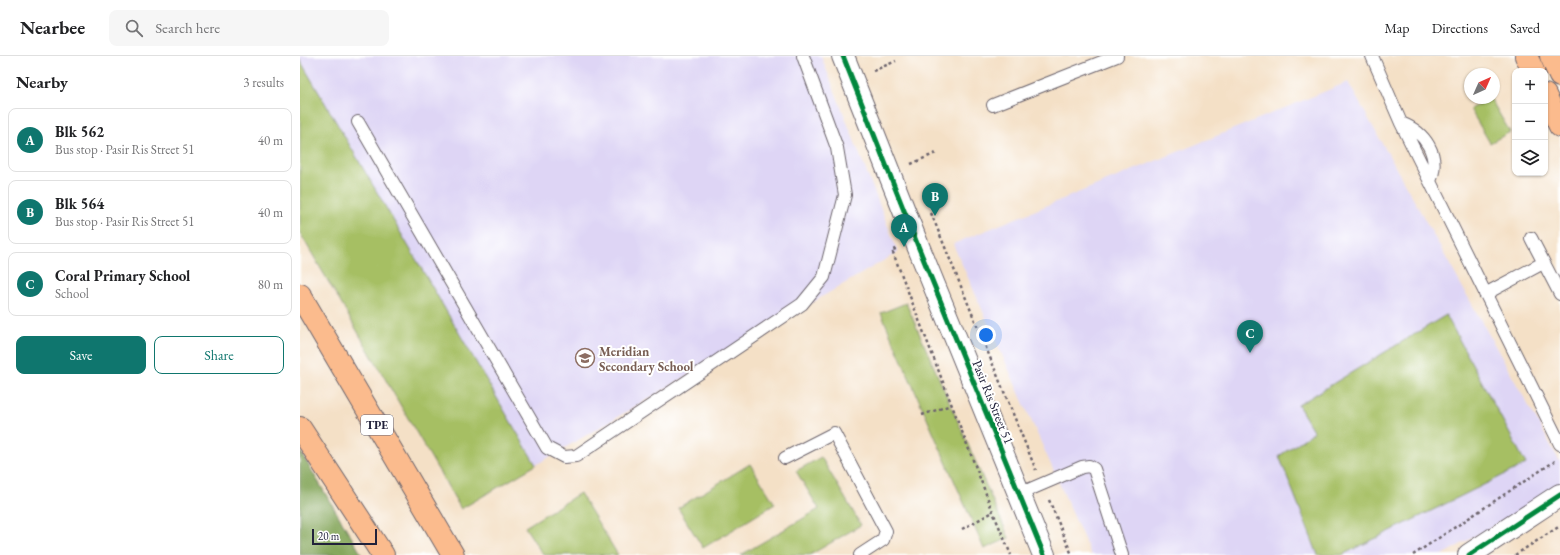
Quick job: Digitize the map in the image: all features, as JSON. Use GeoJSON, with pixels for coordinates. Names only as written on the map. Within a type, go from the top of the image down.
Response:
{"type":"FeatureCollection","features":[{"type":"Feature","properties":{"kind":"main road"},"geometry":{"type":"LineString","coordinates":[[1526,56],[1532,68]]}},
{"type":"Feature","properties":{"kind":"main road"},"geometry":{"type":"LineString","coordinates":[[1550,56],[1560,76]]}},
{"type":"Feature","properties":{"kind":"main road"},"geometry":{"type":"LineString","coordinates":[[1548,101],[1560,126]]}},
{"type":"Feature","properties":{"kind":"main road","name":"TPE"},"geometry":{"type":"LineString","coordinates":[[300,295],[453,555]]}},
{"type":"Feature","properties":{"kind":"main road"},"geometry":{"type":"LineString","coordinates":[[300,428],[383,555]]}},
{"type":"Feature","properties":{"kind":"street","name":"Pasir Ris Street 51"},"geometry":{"type":"LineString","coordinates":[[843,56],[916,241],[1044,555]]}},
{"type":"Feature","properties":{"kind":"street"},"geometry":{"type":"LineString","coordinates":[[1475,553],[1560,495]]}},
{"type":"Feature","properties":{"kind":"lane"},"geometry":{"type":"LineString","coordinates":[[358,122],[547,448],[564,457],[576,456],[802,304],[824,277],[845,196],[837,148],[803,56]]}},
{"type":"Feature","properties":{"kind":"lane"},"geometry":{"type":"LineString","coordinates":[[993,105],[1117,56]]}},
{"type":"Feature","properties":{"kind":"lane"},"geometry":{"type":"LineString","coordinates":[[1372,56],[1401,123],[1560,444]]}},
{"type":"Feature","properties":{"kind":"lane"},"geometry":{"type":"LineString","coordinates":[[1531,238],[1560,294]]}},
{"type":"Feature","properties":{"kind":"lane"},"geometry":{"type":"LineString","coordinates":[[1485,294],[1544,262]]}},
{"type":"Feature","properties":{"kind":"lane"},"geometry":{"type":"LineString","coordinates":[[785,458],[834,433],[886,531],[883,540],[860,555]]}},
{"type":"Feature","properties":{"kind":"lane"},"geometry":{"type":"LineString","coordinates":[[1019,494],[1082,467],[1089,466],[1094,469],[1114,535],[1122,555]]}},
{"type":"Feature","properties":{"kind":"path"},"geometry":{"type":"LineString","coordinates":[[872,71],[896,61]]}},
{"type":"Feature","properties":{"kind":"path"},"geometry":{"type":"LineString","coordinates":[[870,66],[875,78]]}},
{"type":"Feature","properties":{"kind":"path"},"geometry":{"type":"LineString","coordinates":[[910,164],[936,153]]}},
{"type":"Feature","properties":{"kind":"path"},"geometry":{"type":"LineString","coordinates":[[908,157],[913,171]]}},
{"type":"Feature","properties":{"kind":"path"},"geometry":{"type":"LineString","coordinates":[[930,210],[1072,555]]}},
{"type":"Feature","properties":{"kind":"path"},"geometry":{"type":"LineString","coordinates":[[916,241],[892,250],[993,512],[1012,555]]}},
{"type":"Feature","properties":{"kind":"path"},"geometry":{"type":"LineString","coordinates":[[922,415],[951,405]]}},
{"type":"Feature","properties":{"kind":"path"},"geometry":{"type":"LineString","coordinates":[[1413,555],[1560,457]]}},
{"type":"Feature","properties":{"kind":"path"},"geometry":{"type":"LineString","coordinates":[[962,529],[993,512]]}},
{"type":"Feature","properties":{"kind":"path"},"geometry":{"type":"LineString","coordinates":[[1515,555],[1560,526]]}},
{"type":"Feature","properties":{"kind":"shaded area","name":"Meridian Secondary School"},"geometry":{"type":"Polygon","coordinates":[[[300,56],[821,56],[898,252],[522,473],[300,107],[300,56]]]}},
{"type":"Feature","properties":{"kind":"shaded area"},"geometry":{"type":"Polygon","coordinates":[[[1348,82],[1560,462],[1560,488],[1442,555],[1091,555],[953,244],[1348,82]]]}},
{"type":"Feature","properties":{"kind":"green space"},"geometry":{"type":"Polygon","coordinates":[[[300,60],[536,465],[461,509],[300,233],[300,60]]]}},
{"type":"Feature","properties":{"kind":"green space"},"geometry":{"type":"Polygon","coordinates":[[[1479,104],[1494,104],[1510,132],[1490,143],[1470,109],[1479,104]]]}},
{"type":"Feature","properties":{"kind":"green space"},"geometry":{"type":"Polygon","coordinates":[[[906,303],[1009,538],[984,549],[881,313],[906,303]]]}},
{"type":"Feature","properties":{"kind":"green space"},"geometry":{"type":"Polygon","coordinates":[[[1446,315],[1526,464],[1342,555],[1318,555],[1279,456],[1314,432],[1298,405],[1446,315]]]}},
{"type":"Feature","properties":{"kind":"green space"},"geometry":{"type":"Polygon","coordinates":[[[300,451],[362,555],[300,555],[300,451]]]}},
{"type":"Feature","properties":{"kind":"green space"},"geometry":{"type":"Polygon","coordinates":[[[821,457],[861,525],[810,555],[741,555],[819,509],[796,471],[821,457]]]}},
{"type":"Feature","properties":{"kind":"green space"},"geometry":{"type":"Polygon","coordinates":[[[750,464],[775,504],[703,548],[678,508],[750,464]]]}},
{"type":"Feature","properties":{"kind":"green space"},"geometry":{"type":"Polygon","coordinates":[[[580,493],[618,555],[543,555],[525,527],[580,493]]]}},
{"type":"Feature","properties":{"kind":"cycle path"},"geometry":{"type":"LineString","coordinates":[[843,56],[916,241],[1044,555]]}},
{"type":"Feature","properties":{"kind":"cycle path"},"geometry":{"type":"LineString","coordinates":[[1469,555],[1560,495]]}},
{"type":"Feature","properties":{"kind":"place","name":"Blk 564"},"geometry":{"type":"Point","coordinates":[935,216]}},
{"type":"Feature","properties":{"kind":"place","name":"Blk 562"},"geometry":{"type":"Point","coordinates":[904,247]}},
{"type":"Feature","properties":{"kind":"place","name":"Coral Primary School"},"geometry":{"type":"Point","coordinates":[1250,353]}},
{"type":"Feature","properties":{"kind":"place","name":"Meridian Secondary School"},"geometry":{"type":"Point","coordinates":[585,358]}}]}
